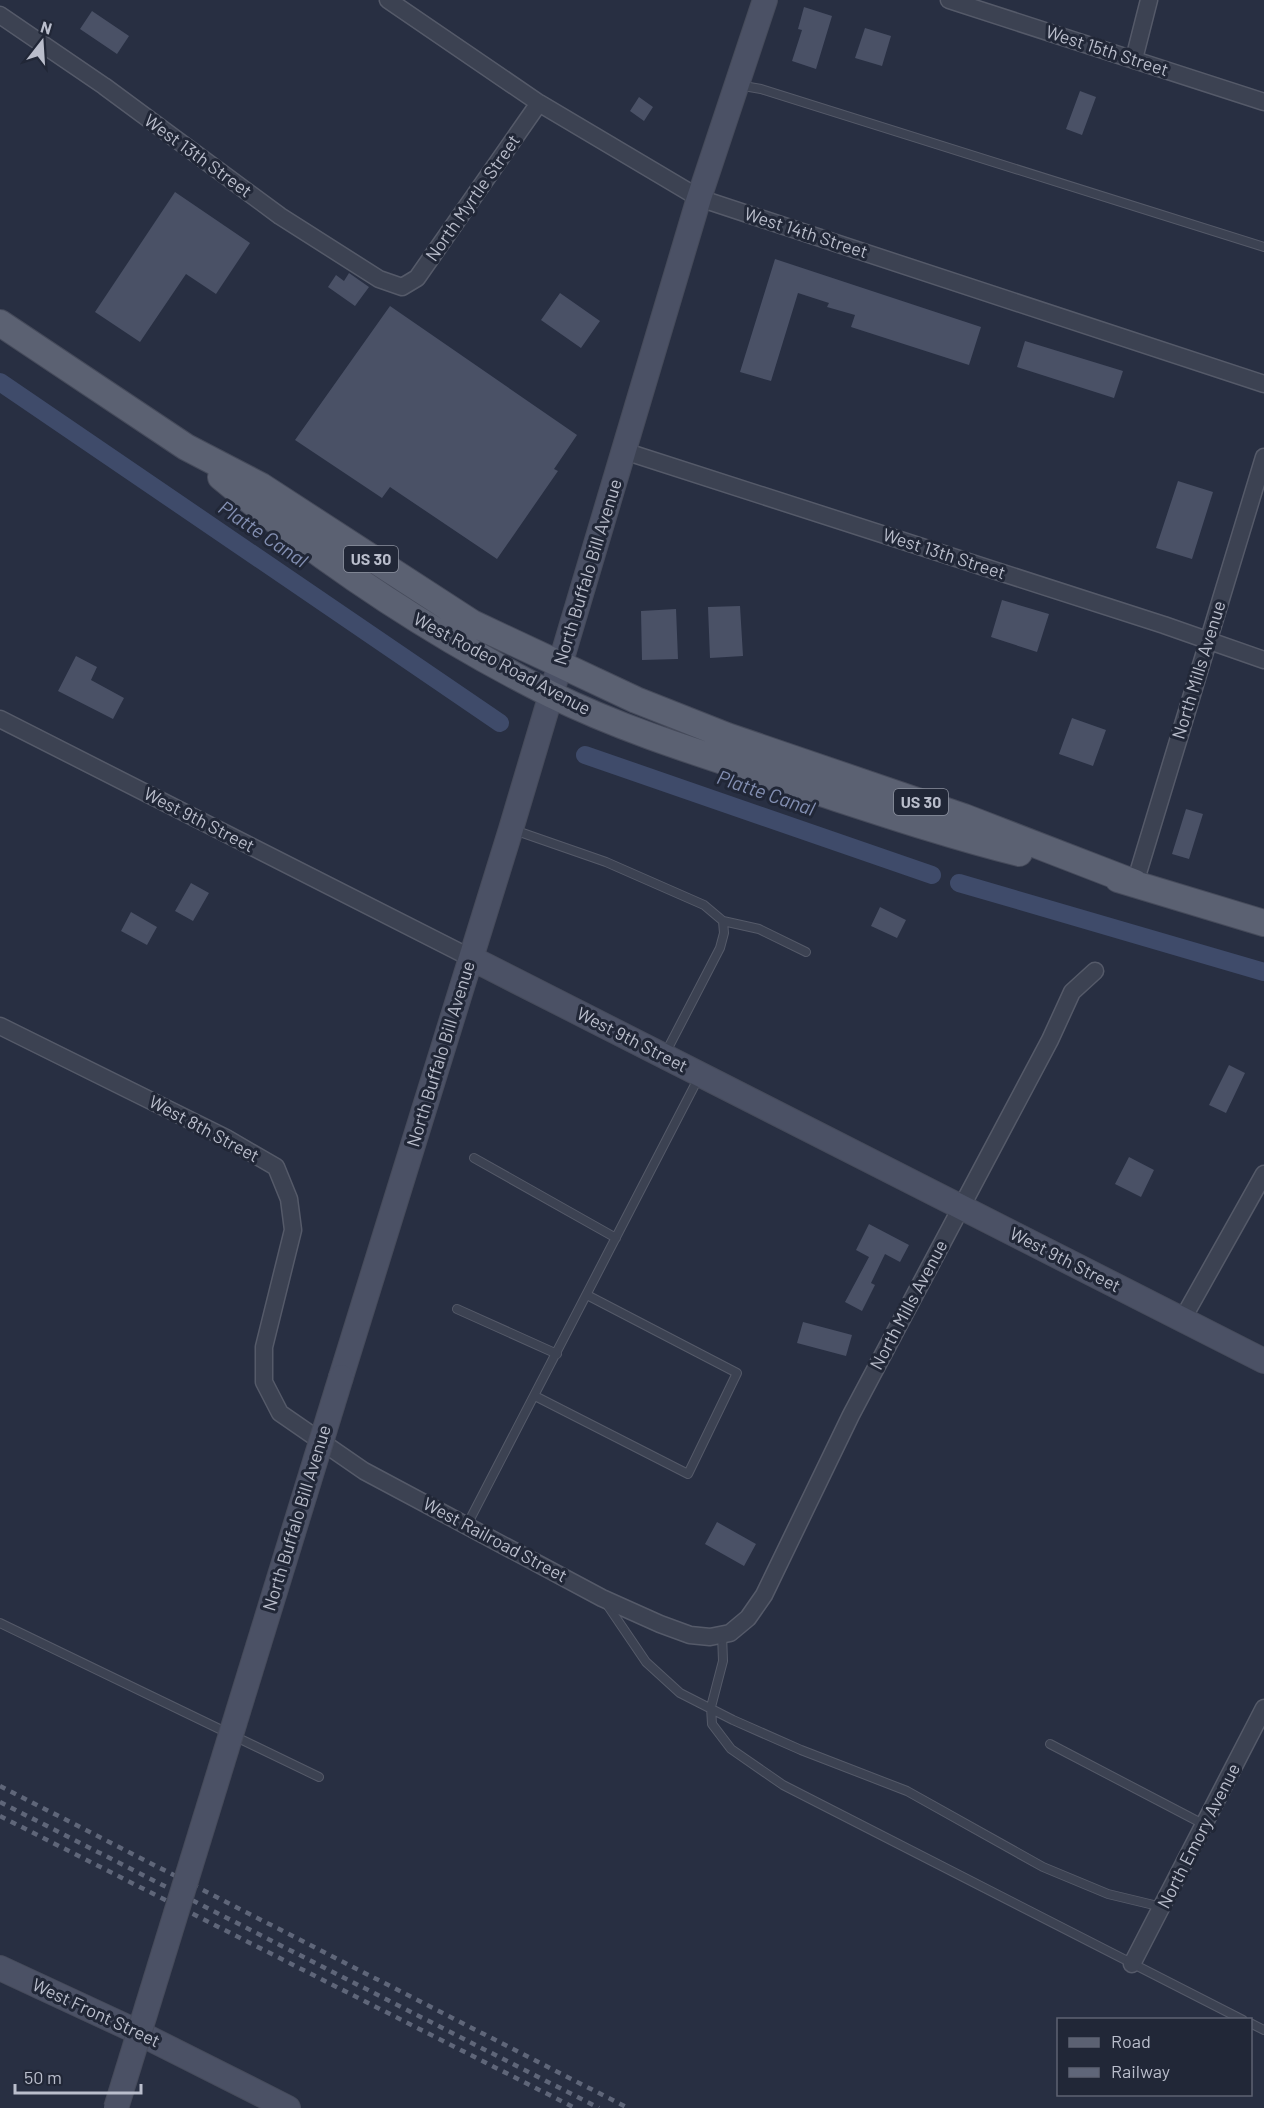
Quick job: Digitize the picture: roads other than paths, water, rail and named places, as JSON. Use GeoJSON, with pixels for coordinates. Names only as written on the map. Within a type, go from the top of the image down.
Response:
{"type":"FeatureCollection","features":[{"type":"Feature","properties":{"kind":"main road","name":"West Rodeo Road Avenue"},"geometry":{"type":"LineString","coordinates":[[0,323],[186,447],[261,486],[408,584],[472,623],[636,700],[727,736],[964,817],[1135,883]]}},
{"type":"Feature","properties":{"kind":"main road","name":"West Rodeo Road Avenue"},"geometry":{"type":"LineString","coordinates":[[186,447],[250,501],[393,606],[551,694],[661,740],[958,838],[1135,883],[1264,923]]}},
{"type":"Feature","properties":{"kind":"street","name":"West 14th Street"},"geometry":{"type":"LineString","coordinates":[[388,0],[538,103],[699,198],[1264,384]]}},
{"type":"Feature","properties":{"kind":"street","name":"North Buffalo Bill Avenue"},"geometry":{"type":"LineString","coordinates":[[116,2108],[511,829],[699,198],[765,0]]}},
{"type":"Feature","properties":{"kind":"street","name":"West 15th Street"},"geometry":{"type":"LineString","coordinates":[[949,0],[1264,102]]}},
{"type":"Feature","properties":{"kind":"street"},"geometry":{"type":"LineString","coordinates":[[1134,59],[1149,0]]}},
{"type":"Feature","properties":{"kind":"street","name":"West 13th Street"},"geometry":{"type":"LineString","coordinates":[[0,15],[104,86],[280,216],[379,279],[402,287]]}},
{"type":"Feature","properties":{"kind":"street","name":"North Myrtle Street"},"geometry":{"type":"LineString","coordinates":[[402,287],[417,278],[538,103]]}},
{"type":"Feature","properties":{"kind":"street","name":"West 13th Street"},"geometry":{"type":"LineString","coordinates":[[624,451],[1264,660]]}},
{"type":"Feature","properties":{"kind":"street","name":"North Mills Avenue"},"geometry":{"type":"LineString","coordinates":[[1135,883],[1264,457]]}},
{"type":"Feature","properties":{"kind":"street","name":"West 9th Street"},"geometry":{"type":"LineString","coordinates":[[0,719],[1264,1361]]}},
{"type":"Feature","properties":{"kind":"street","name":"North Mills Avenue"},"geometry":{"type":"LineString","coordinates":[[722,1634],[730,1633],[747,1618],[764,1595],[851,1415],[1050,1040],[1072,992],[1095,971]]}},
{"type":"Feature","properties":{"kind":"street","name":"West 8th Street"},"geometry":{"type":"LineString","coordinates":[[0,1026],[226,1138],[276,1167],[289,1199],[293,1230],[264,1347],[264,1382],[280,1413]]}},
{"type":"Feature","properties":{"kind":"street"},"geometry":{"type":"LineString","coordinates":[[1182,1320],[1264,1173]]}},
{"type":"Feature","properties":{"kind":"street","name":"West Railroad Street"},"geometry":{"type":"LineString","coordinates":[[280,1413],[364,1471],[602,1598],[690,1635],[710,1637],[722,1634]]}},
{"type":"Feature","properties":{"kind":"street","name":"North Emory Avenue"},"geometry":{"type":"LineString","coordinates":[[1132,1964],[1264,1708]]}},
{"type":"Feature","properties":{"kind":"street","name":"West Front Street"},"geometry":{"type":"LineString","coordinates":[[0,1968],[127,2026],[288,2108]]}},
{"type":"Feature","properties":{"kind":"lane"},"geometry":{"type":"LineString","coordinates":[[738,85],[773,93],[1264,247]]}},
{"type":"Feature","properties":{"kind":"lane"},"geometry":{"type":"LineString","coordinates":[[511,829],[606,862],[704,905],[723,921],[759,929],[806,952]]}},
{"type":"Feature","properties":{"kind":"lane"},"geometry":{"type":"LineString","coordinates":[[664,1056],[720,948],[724,933],[723,921]]}},
{"type":"Feature","properties":{"kind":"lane"},"geometry":{"type":"LineString","coordinates":[[467,1525],[700,1074]]}},
{"type":"Feature","properties":{"kind":"lane"},"geometry":{"type":"LineString","coordinates":[[474,1158],[616,1238]]}},
{"type":"Feature","properties":{"kind":"lane"},"geometry":{"type":"LineString","coordinates":[[535,1395],[688,1474],[737,1373],[586,1295]]}},
{"type":"Feature","properties":{"kind":"lane"},"geometry":{"type":"LineString","coordinates":[[457,1309],[557,1354]]}},
{"type":"Feature","properties":{"kind":"lane"},"geometry":{"type":"LineString","coordinates":[[602,1598],[646,1662],[680,1693],[733,1720],[801,1750],[907,1791],[1043,1867],[1108,1894],[1163,1907]]}},
{"type":"Feature","properties":{"kind":"lane"},"geometry":{"type":"LineString","coordinates":[[0,1623],[319,1777]]}},
{"type":"Feature","properties":{"kind":"lane"},"geometry":{"type":"LineString","coordinates":[[722,1634],[723,1661],[711,1707],[712,1724],[731,1749],[783,1785],[1241,2018]]}},
{"type":"Feature","properties":{"kind":"lane"},"geometry":{"type":"LineString","coordinates":[[1050,1744],[1205,1825]]}},
{"type":"Feature","properties":{"kind":"waterway","name":"Platte Canal"},"geometry":{"type":"LineString","coordinates":[[0,382],[500,723]]}},
{"type":"Feature","properties":{"kind":"waterway","name":"Platte Canal"},"geometry":{"type":"LineString","coordinates":[[585,755],[932,875]]}},
{"type":"Feature","properties":{"kind":"waterway","name":"Platte Canal"},"geometry":{"type":"LineString","coordinates":[[959,883],[1264,972]]}},
{"type":"Feature","properties":{"kind":"railway"},"geometry":{"type":"LineString","coordinates":[[0,1786],[628,2108]]}},
{"type":"Feature","properties":{"kind":"railway"},"geometry":{"type":"LineString","coordinates":[[0,1802],[599,2108]]}},
{"type":"Feature","properties":{"kind":"railway"},"geometry":{"type":"LineString","coordinates":[[0,1816],[575,2108]]}}]}
